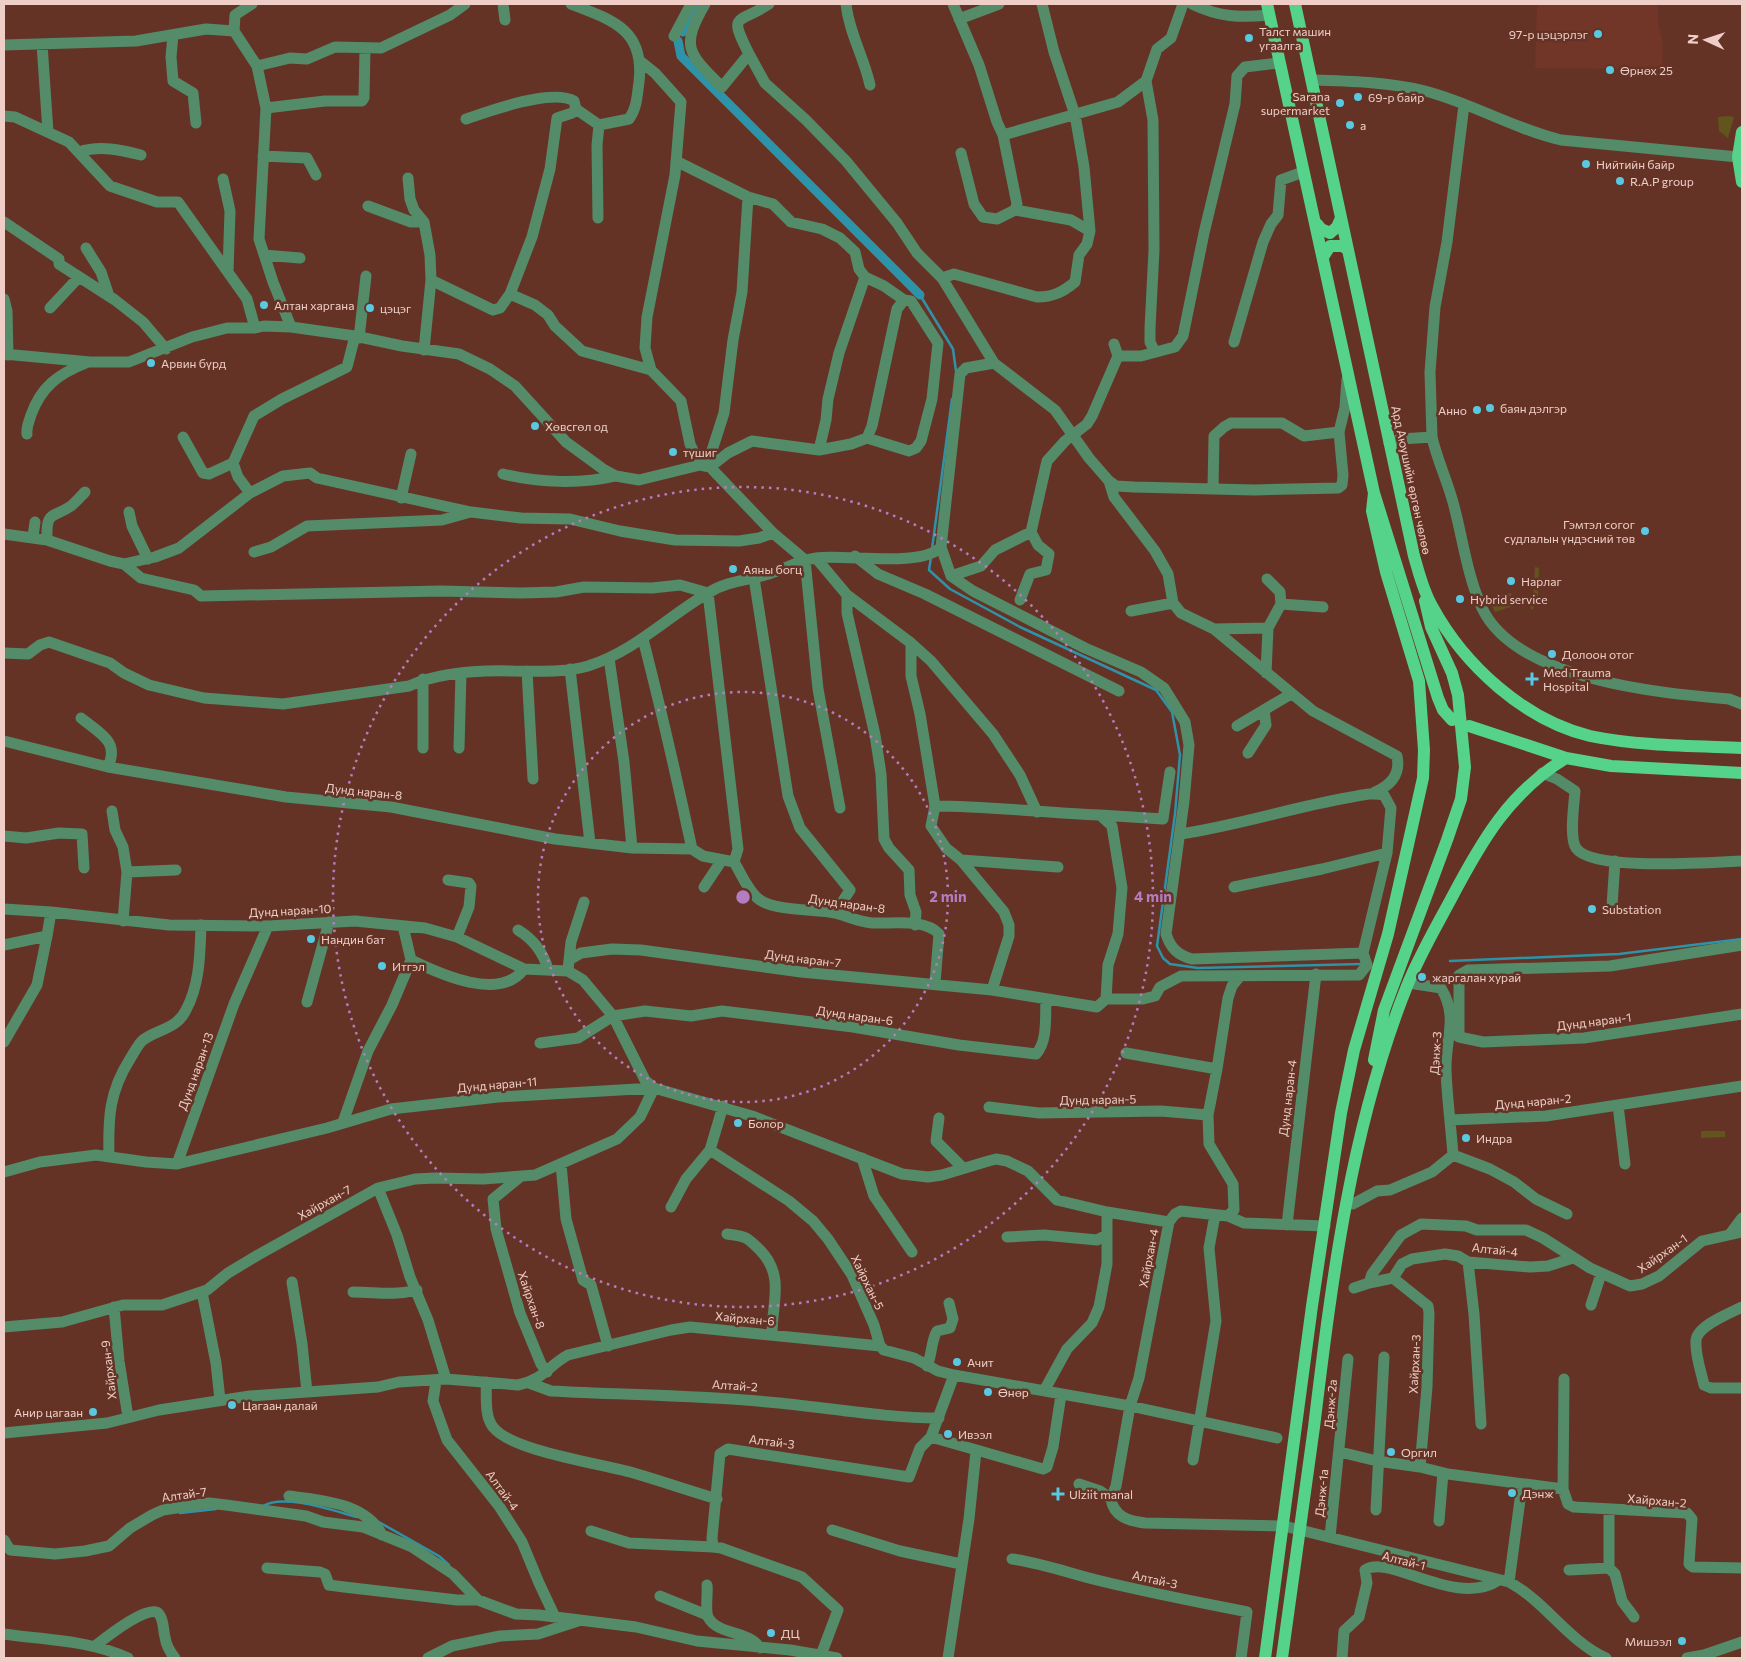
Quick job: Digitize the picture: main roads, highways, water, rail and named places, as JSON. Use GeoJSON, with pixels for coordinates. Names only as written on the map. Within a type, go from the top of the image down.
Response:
{"type":"FeatureCollection","features":[{"type":"Feature","properties":{"kind":"main road","name":"Ард Аюушийн өргөн чөлөө"},"geometry":{"type":"LineString","coordinates":[[1295,4],[1414,556],[1432,606],[1462,651],[1498,685],[1544,718],[1590,736],[1680,745],[1742,748]]}},
{"type":"Feature","properties":{"kind":"main road"},"geometry":{"type":"LineString","coordinates":[[1268,10],[1278,63],[1317,224],[1374,493],[1438,698],[1443,710],[1452,720]]}},
{"type":"Feature","properties":{"kind":"main road"},"geometry":{"type":"LineString","coordinates":[[1742,132],[1738,157],[1742,182]]}},
{"type":"Feature","properties":{"kind":"main road"},"geometry":{"type":"LineString","coordinates":[[1317,224],[1321,229],[1330,233],[1337,227],[1341,218]]}},
{"type":"Feature","properties":{"kind":"main road"},"geometry":{"type":"LineString","coordinates":[[1323,257],[1330,246],[1343,246],[1348,250]]}},
{"type":"Feature","properties":{"kind":"main road"},"geometry":{"type":"LineString","coordinates":[[1265,1658],[1341,1113],[1354,1050],[1388,934],[1423,778],[1424,750],[1419,681],[1386,572],[1372,511],[1374,493]]}},
{"type":"Feature","properties":{"kind":"main road"},"geometry":{"type":"LineString","coordinates":[[1349,1207],[1384,1010],[1461,799],[1465,767],[1458,695],[1452,673],[1431,627],[1414,556]]}},
{"type":"Feature","properties":{"kind":"main road"},"geometry":{"type":"LineString","coordinates":[[1469,726],[1566,758],[1611,766],[1742,773]]}},
{"type":"Feature","properties":{"kind":"main road"},"geometry":{"type":"LineString","coordinates":[[1282,1658],[1301,1529],[1328,1308],[1368,1106],[1386,1044],[1408,983],[1460,882],[1496,820],[1542,773],[1566,758]]}},
{"type":"Feature","properties":{"kind":"waterway"},"geometry":{"type":"LineString","coordinates":[[683,32],[698,4]]}},
{"type":"Feature","properties":{"kind":"waterway"},"geometry":{"type":"LineString","coordinates":[[678,41],[681,56],[920,295]]}},
{"type":"Feature","properties":{"kind":"waterway"},"geometry":{"type":"LineString","coordinates":[[920,295],[953,349],[956,371]]}},
{"type":"Feature","properties":{"kind":"waterway"},"geometry":{"type":"LineString","coordinates":[[932,549],[952,399]]}},
{"type":"Feature","properties":{"kind":"waterway"},"geometry":{"type":"LineString","coordinates":[[931,557],[929,570],[950,589],[1020,627],[1156,690],[1172,712],[1180,755],[1175,814],[1157,946],[1163,958],[1170,964],[1198,968],[1362,964]]}},
{"type":"Feature","properties":{"kind":"waterway"},"geometry":{"type":"LineString","coordinates":[[1450,961],[1619,954],[1742,939]]}},
{"type":"Feature","properties":{"kind":"waterway"},"geometry":{"type":"LineString","coordinates":[[263,1506],[272,1502],[296,1502],[323,1507],[357,1517]]}},
{"type":"Feature","properties":{"kind":"waterway"},"geometry":{"type":"LineString","coordinates":[[180,1513],[216,1509]]}},
{"type":"Feature","properties":{"kind":"waterway"},"geometry":{"type":"LineString","coordinates":[[377,1521],[439,1556],[449,1565]]}},
{"type":"Feature","properties":{"kind":"place","name":"97-р цэцэрлэг"},"geometry":{"type":"Point","coordinates":[1598,34]}},
{"type":"Feature","properties":{"kind":"place","name":"Талст машин угаалга"},"geometry":{"type":"Point","coordinates":[1249,38]}},
{"type":"Feature","properties":{"kind":"place","name":"Өрнөх 25"},"geometry":{"type":"Point","coordinates":[1610,70]}},
{"type":"Feature","properties":{"kind":"place","name":"69-р байр"},"geometry":{"type":"Point","coordinates":[1358,97]}},
{"type":"Feature","properties":{"kind":"place","name":"Sarana supermarket"},"geometry":{"type":"Point","coordinates":[1340,103]}},
{"type":"Feature","properties":{"kind":"place","name":"а"},"geometry":{"type":"Point","coordinates":[1350,125]}},
{"type":"Feature","properties":{"kind":"place","name":"Нийтийн байр"},"geometry":{"type":"Point","coordinates":[1586,164]}},
{"type":"Feature","properties":{"kind":"place","name":"R.A.P group"},"geometry":{"type":"Point","coordinates":[1620,181]}},
{"type":"Feature","properties":{"kind":"place","name":"Алтан харгана"},"geometry":{"type":"Point","coordinates":[264,305]}},
{"type":"Feature","properties":{"kind":"place","name":"цэцэг"},"geometry":{"type":"Point","coordinates":[370,308]}},
{"type":"Feature","properties":{"kind":"place","name":"Арвин бүрд"},"geometry":{"type":"Point","coordinates":[151,363]}},
{"type":"Feature","properties":{"kind":"place","name":"баян дэлгэр"},"geometry":{"type":"Point","coordinates":[1490,408]}},
{"type":"Feature","properties":{"kind":"place","name":"Анно"},"geometry":{"type":"Point","coordinates":[1477,410]}},
{"type":"Feature","properties":{"kind":"place","name":"Хөвсгөл од"},"geometry":{"type":"Point","coordinates":[535,426]}},
{"type":"Feature","properties":{"kind":"place","name":"түшиг"},"geometry":{"type":"Point","coordinates":[673,452]}},
{"type":"Feature","properties":{"kind":"place","name":"Гэмтэл согог судлалын үндэсний төв"},"geometry":{"type":"Point","coordinates":[1645,531]}},
{"type":"Feature","properties":{"kind":"place","name":"Аяны богц"},"geometry":{"type":"Point","coordinates":[733,569]}},
{"type":"Feature","properties":{"kind":"place","name":"Нарлаг"},"geometry":{"type":"Point","coordinates":[1511,581]}},
{"type":"Feature","properties":{"kind":"place","name":"Hybrid service"},"geometry":{"type":"Point","coordinates":[1460,599]}},
{"type":"Feature","properties":{"kind":"place","name":"Долоон отог"},"geometry":{"type":"Point","coordinates":[1552,654]}},
{"type":"Feature","properties":{"kind":"place","name":"Med Trauma Hospital"},"geometry":{"type":"Point","coordinates":[1532,679]}},
{"type":"Feature","properties":{"kind":"place","name":"Substation"},"geometry":{"type":"Point","coordinates":[1592,909]}},
{"type":"Feature","properties":{"kind":"place","name":"Нандин бат"},"geometry":{"type":"Point","coordinates":[311,939]}},
{"type":"Feature","properties":{"kind":"place","name":"Итгэл"},"geometry":{"type":"Point","coordinates":[382,966]}},
{"type":"Feature","properties":{"kind":"place","name":"жаргалан хурай"},"geometry":{"type":"Point","coordinates":[1422,977]}},
{"type":"Feature","properties":{"kind":"place","name":"Болор"},"geometry":{"type":"Point","coordinates":[738,1123]}},
{"type":"Feature","properties":{"kind":"place","name":"Индра"},"geometry":{"type":"Point","coordinates":[1466,1138]}},
{"type":"Feature","properties":{"kind":"place","name":"Ачит"},"geometry":{"type":"Point","coordinates":[957,1362]}},
{"type":"Feature","properties":{"kind":"place","name":"Өнөр"},"geometry":{"type":"Point","coordinates":[988,1392]}},
{"type":"Feature","properties":{"kind":"place","name":"Цагаан далай"},"geometry":{"type":"Point","coordinates":[232,1405]}},
{"type":"Feature","properties":{"kind":"place","name":"Анир цагаан"},"geometry":{"type":"Point","coordinates":[93,1412]}},
{"type":"Feature","properties":{"kind":"place","name":"Ивээл"},"geometry":{"type":"Point","coordinates":[948,1434]}},
{"type":"Feature","properties":{"kind":"place","name":"Оргил"},"geometry":{"type":"Point","coordinates":[1391,1452]}},
{"type":"Feature","properties":{"kind":"place","name":"Дэнж"},"geometry":{"type":"Point","coordinates":[1512,1493]}},
{"type":"Feature","properties":{"kind":"place","name":"Ulziit manal"},"geometry":{"type":"Point","coordinates":[1058,1494]}},
{"type":"Feature","properties":{"kind":"place","name":"ДЦ"},"geometry":{"type":"Point","coordinates":[771,1633]}},
{"type":"Feature","properties":{"kind":"place","name":"Мишээл"},"geometry":{"type":"Point","coordinates":[1682,1641]}}]}
